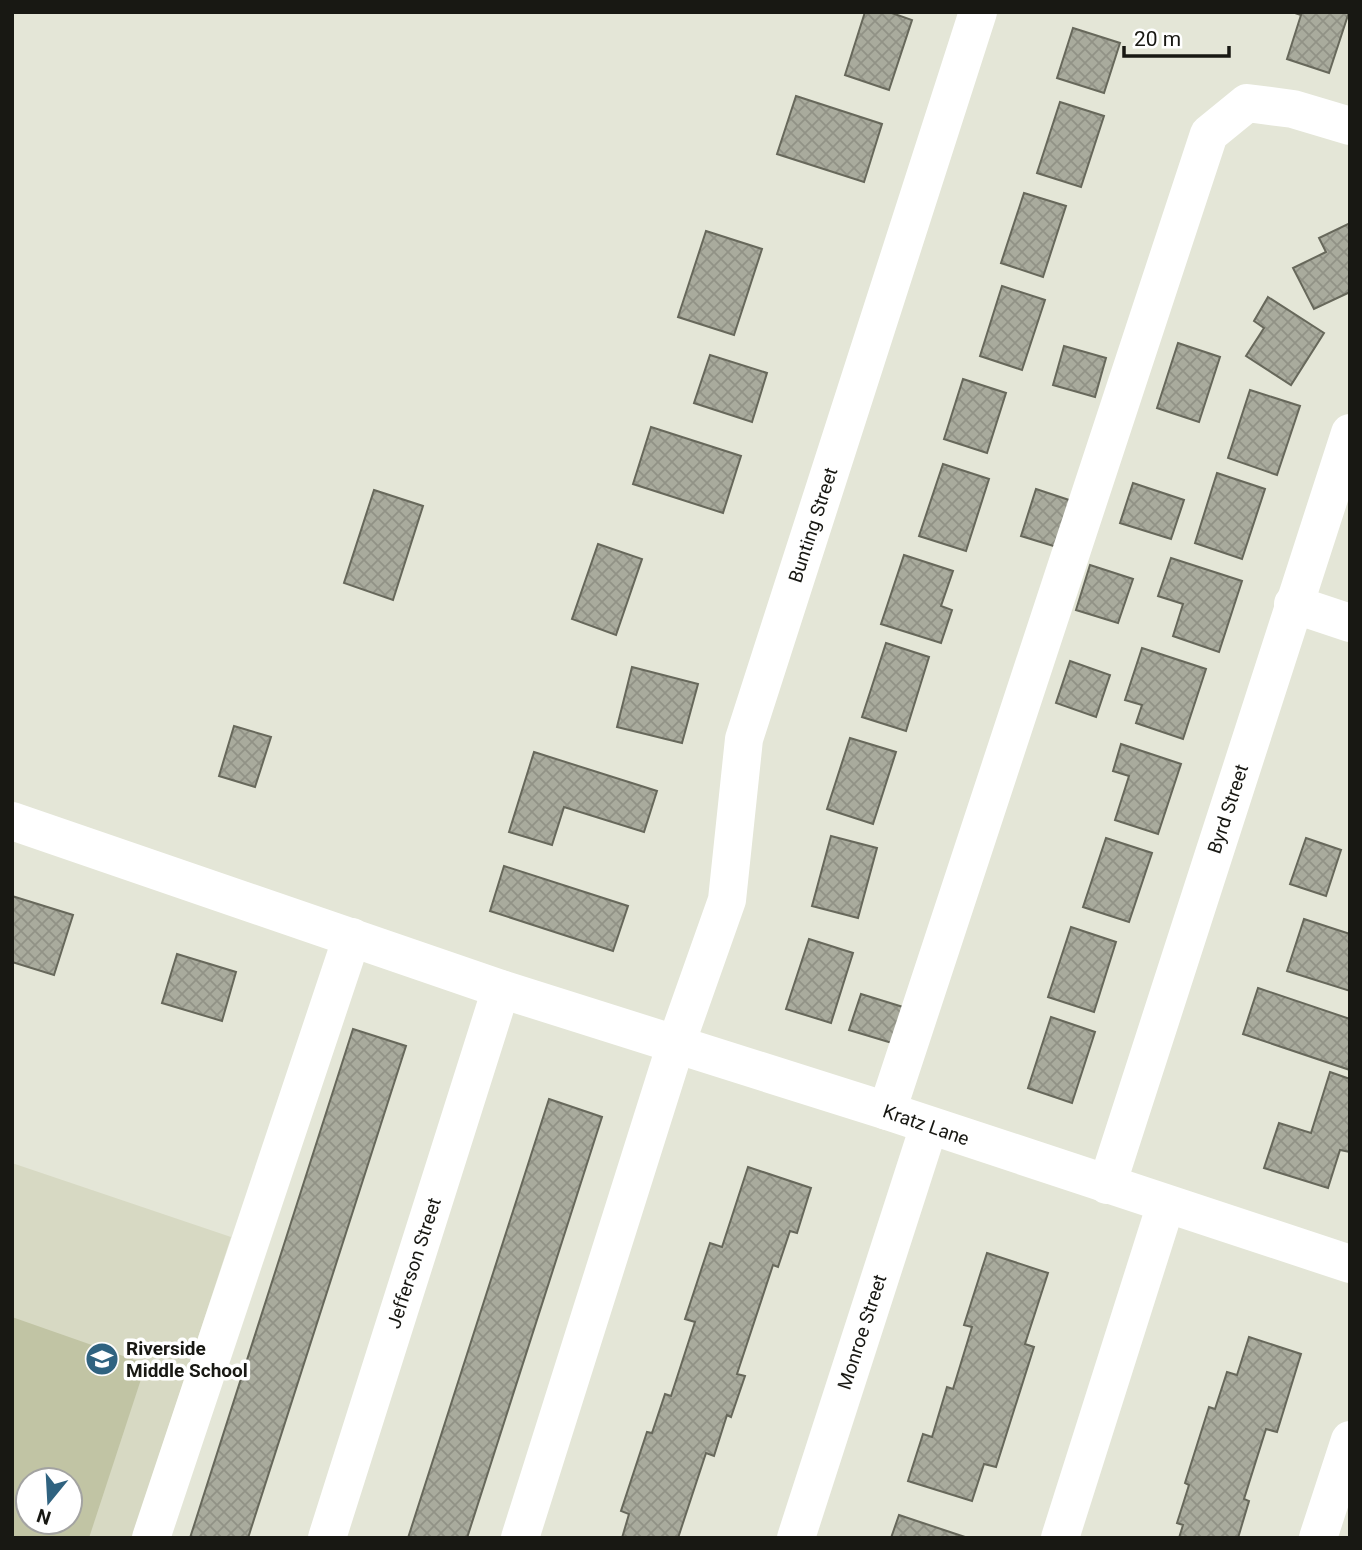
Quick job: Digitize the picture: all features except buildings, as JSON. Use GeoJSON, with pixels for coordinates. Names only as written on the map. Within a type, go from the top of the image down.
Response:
{"type":"FeatureCollection","features":[{"type":"Feature","properties":{"kind":"street","name":"Bunting Street"},"geometry":{"type":"LineString","coordinates":[[520,1538],[676,1044],[727,900],[744,739],[978,12]]}},
{"type":"Feature","properties":{"kind":"street"},"geometry":{"type":"LineString","coordinates":[[887,1111],[1209,134],[1247,103],[1293,109],[1350,126]]}},
{"type":"Feature","properties":{"kind":"street","name":"Byrd Street"},"geometry":{"type":"LineString","coordinates":[[1107,1185],[1350,433]]}},
{"type":"Feature","properties":{"kind":"street"},"geometry":{"type":"LineString","coordinates":[[1293,604],[1350,623]]}},
{"type":"Feature","properties":{"kind":"street","name":"Kratz Lane"},"geometry":{"type":"LineString","coordinates":[[12,821],[501,989],[887,1111],[1350,1264]]}},
{"type":"Feature","properties":{"kind":"street"},"geometry":{"type":"LineString","coordinates":[[151,1538],[352,937]]}},
{"type":"Feature","properties":{"kind":"street","name":"Jefferson Street"},"geometry":{"type":"LineString","coordinates":[[327,1538],[501,989]]}},
{"type":"Feature","properties":{"kind":"street","name":"Monroe Street"},"geometry":{"type":"LineString","coordinates":[[796,1538],[929,1126]]}},
{"type":"Feature","properties":{"kind":"street"},"geometry":{"type":"LineString","coordinates":[[1060,1538],[1166,1204]]}},
{"type":"Feature","properties":{"kind":"street"},"geometry":{"type":"LineString","coordinates":[[1326,1536],[1350,1440]]}},
{"type":"Feature","properties":{"kind":"shaded area","name":"Riverside Middle School"},"geometry":{"type":"Polygon","coordinates":[[[12,1163],[231,1237],[132,1538],[12,1538],[12,1163]]]}},
{"type":"Feature","properties":{"kind":"shaded area"},"geometry":{"type":"Polygon","coordinates":[[[12,1317],[146,1364],[89,1538],[12,1538],[12,1317]]]}},
{"type":"Feature","properties":{"kind":"place","name":"Riverside Middle School"},"geometry":{"type":"Point","coordinates":[102,1359]}}]}
